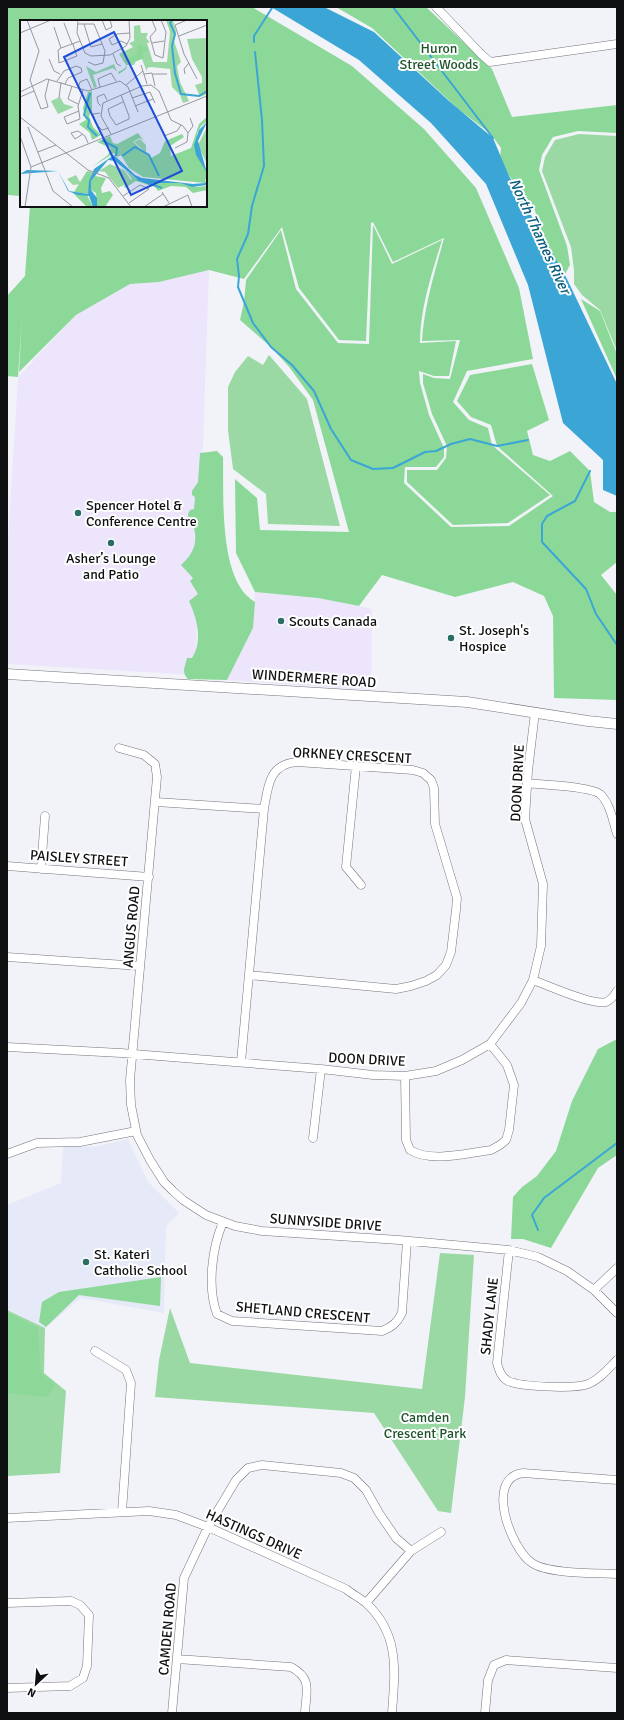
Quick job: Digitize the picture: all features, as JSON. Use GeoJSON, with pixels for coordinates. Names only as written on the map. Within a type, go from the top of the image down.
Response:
{"type":"FeatureCollection","features":[{"type":"Feature","properties":{"kind":"main road","name":"WINDERMERE ROAD"},"geometry":{"type":"LineString","coordinates":[[7,674],[467,702],[588,721],[617,724]]}},
{"type":"Feature","properties":{"kind":"street"},"geometry":{"type":"LineString","coordinates":[[436,7],[490,62],[617,44]]}},
{"type":"Feature","properties":{"kind":"street","name":"DOON DRIVE"},"geometry":{"type":"LineString","coordinates":[[7,1047],[132,1054],[241,1062],[373,1075],[405,1076],[436,1071],[462,1060],[490,1044],[521,1003],[533,980],[541,946],[543,884],[525,820],[527,783],[535,712]]}},
{"type":"Feature","properties":{"kind":"street","name":"ANGUS ROAD"},"geometry":{"type":"LineString","coordinates":[[119,748],[144,755],[155,764],[158,777],[132,1054]]}},
{"type":"Feature","properties":{"kind":"street","name":"ORKNEY CRESCENT"},"geometry":{"type":"LineString","coordinates":[[241,1062],[264,809],[271,777],[277,769],[287,763],[414,770],[423,773],[431,780],[434,788],[434,815],[438,836],[457,898],[451,952],[446,965],[437,975],[426,982],[396,989],[249,975]]}},
{"type":"Feature","properties":{"kind":"street"},"geometry":{"type":"LineString","coordinates":[[356,766],[346,867],[361,885]]}},
{"type":"Feature","properties":{"kind":"street"},"geometry":{"type":"LineString","coordinates":[[527,783],[578,788],[590,790],[600,794],[608,806],[617,834]]}},
{"type":"Feature","properties":{"kind":"street"},"geometry":{"type":"LineString","coordinates":[[156,802],[264,809]]}},
{"type":"Feature","properties":{"kind":"street"},"geometry":{"type":"LineString","coordinates":[[41,869],[45,816]]}},
{"type":"Feature","properties":{"kind":"street","name":"PAISLEY STREET"},"geometry":{"type":"LineString","coordinates":[[7,866],[149,876]]}},
{"type":"Feature","properties":{"kind":"street"},"geometry":{"type":"LineString","coordinates":[[7,957],[140,966]]}},
{"type":"Feature","properties":{"kind":"street"},"geometry":{"type":"LineString","coordinates":[[533,980],[591,1001],[605,1002],[612,998],[617,991]]}},
{"type":"Feature","properties":{"kind":"street"},"geometry":{"type":"LineString","coordinates":[[405,1076],[406,1140],[410,1150],[418,1155],[430,1157],[491,1150],[506,1140],[509,1130],[514,1085],[507,1065],[490,1044]]}},
{"type":"Feature","properties":{"kind":"street","name":"SUNNYSIDE DRIVE"},"geometry":{"type":"LineString","coordinates":[[132,1054],[130,1086],[131,1105],[136,1130],[150,1160],[164,1182],[183,1200],[206,1215],[224,1222],[262,1231],[509,1250],[538,1257],[553,1263],[594,1290],[617,1313]]}},
{"type":"Feature","properties":{"kind":"street"},"geometry":{"type":"LineString","coordinates":[[313,1138],[321,1069]]}},
{"type":"Feature","properties":{"kind":"street"},"geometry":{"type":"LineString","coordinates":[[7,1154],[38,1143],[80,1142],[136,1130]]}},
{"type":"Feature","properties":{"kind":"street","name":"SHETLAND CRESCENT"},"geometry":{"type":"LineString","coordinates":[[224,1222],[216,1238],[214,1250],[212,1294],[213,1303],[217,1314],[232,1321],[382,1331],[390,1328],[398,1322],[402,1313],[407,1241]]}},
{"type":"Feature","properties":{"kind":"street","name":"SHADY LANE"},"geometry":{"type":"LineString","coordinates":[[509,1250],[497,1363],[500,1373],[507,1380],[518,1384],[573,1387],[589,1384],[602,1375],[617,1360]]}},
{"type":"Feature","properties":{"kind":"street"},"geometry":{"type":"LineString","coordinates":[[594,1290],[617,1268]]}},
{"type":"Feature","properties":{"kind":"street"},"geometry":{"type":"LineString","coordinates":[[95,1351],[126,1370],[131,1383],[122,1512]]}},
{"type":"Feature","properties":{"kind":"street","name":"CAMDEN ROAD"},"geometry":{"type":"LineString","coordinates":[[172,1713],[184,1578],[208,1528],[236,1480],[248,1468],[262,1465],[341,1472],[354,1478],[366,1490],[396,1538],[411,1550]]}},
{"type":"Feature","properties":{"kind":"street"},"geometry":{"type":"LineString","coordinates":[[617,1480],[515,1474],[508,1479],[504,1490],[504,1508],[509,1527],[524,1556],[532,1563],[550,1569],[617,1574]]}},
{"type":"Feature","properties":{"kind":"street","name":"HASTINGS DRIVE"},"geometry":{"type":"LineString","coordinates":[[7,1518],[150,1511],[176,1515],[346,1589],[366,1603],[382,1622],[393,1646],[395,1674],[392,1713]]}},
{"type":"Feature","properties":{"kind":"street"},"geometry":{"type":"LineString","coordinates":[[366,1603],[411,1550],[441,1532]]}},
{"type":"Feature","properties":{"kind":"street"},"geometry":{"type":"LineString","coordinates":[[7,1603],[71,1601],[80,1605],[88,1615],[88,1666],[82,1678],[70,1686],[7,1688]]}},
{"type":"Feature","properties":{"kind":"street"},"geometry":{"type":"LineString","coordinates":[[177,1659],[291,1668],[300,1672],[307,1681],[304,1713]]}},
{"type":"Feature","properties":{"kind":"street"},"geometry":{"type":"LineString","coordinates":[[485,1713],[488,1680],[494,1666],[506,1660],[617,1668]]}},
{"type":"Feature","properties":{"kind":"shaded area"},"geometry":{"type":"Polygon","coordinates":[[[209,270],[195,675],[7,664],[7,557],[18,377],[76,315],[130,284],[159,282],[209,270]]]}},
{"type":"Feature","properties":{"kind":"shaded area"},"geometry":{"type":"Polygon","coordinates":[[[255,592],[318,598],[372,609],[371,690],[227,680],[253,628],[255,592]]]}},
{"type":"Feature","properties":{"kind":"shaded area","name":"St. Kateri Catholic School"},"geometry":{"type":"Polygon","coordinates":[[[128,1139],[148,1182],[179,1213],[166,1226],[164,1313],[81,1298],[45,1328],[7,1310],[7,1205],[61,1183],[63,1146],[94,1147],[128,1139]]]}},
{"type":"Feature","properties":{"kind":"green space"},"geometry":{"type":"Polygon","coordinates":[[[7,7],[252,7],[352,66],[424,129],[476,188],[519,288],[533,359],[467,371],[453,402],[469,420],[488,428],[492,445],[550,495],[508,523],[453,525],[407,482],[407,470],[437,470],[446,458],[447,446],[432,414],[423,383],[423,374],[434,378],[450,379],[460,340],[422,341],[427,302],[444,238],[393,262],[373,222],[371,223],[366,341],[339,340],[299,288],[282,227],[244,279],[209,270],[159,282],[130,284],[76,315],[19,372],[22,318],[18,377],[7,376],[7,296],[25,276],[30,207],[207,207],[207,20],[20,20],[20,196],[7,195],[7,7]]]}},
{"type":"Feature","properties":{"kind":"green space","name":"Huron Street Woods"},"geometry":{"type":"Polygon","coordinates":[[[336,7],[426,7],[492,69],[512,117],[617,105],[617,133],[578,131],[553,137],[542,155],[539,170],[567,246],[570,265],[564,276],[541,236],[535,210],[507,173],[500,160],[501,148],[491,134],[457,108],[372,28],[336,7]]]}},
{"type":"Feature","properties":{"kind":"green space"},"geometry":{"type":"Polygon","coordinates":[[[579,134],[617,136],[617,351],[600,310],[582,295],[574,284],[571,247],[542,171],[545,157],[555,140],[579,134]]]}},
{"type":"Feature","properties":{"kind":"green space"},"geometry":{"type":"Polygon","coordinates":[[[373,225],[392,264],[442,240],[424,304],[420,343],[456,341],[449,376],[434,376],[419,371],[420,383],[429,415],[444,448],[444,457],[436,467],[405,467],[404,483],[451,527],[509,526],[553,496],[497,446],[491,425],[471,417],[457,401],[470,375],[532,364],[549,420],[527,431],[533,455],[550,461],[570,451],[590,471],[594,502],[610,512],[617,512],[617,562],[601,575],[617,595],[617,700],[554,698],[553,616],[544,596],[513,582],[455,597],[382,575],[359,606],[318,598],[255,592],[236,553],[235,479],[257,498],[260,530],[349,532],[313,400],[290,368],[271,347],[240,320],[244,302],[246,280],[281,230],[296,289],[338,343],[369,344],[373,225]]]}},
{"type":"Feature","properties":{"kind":"green space"},"geometry":{"type":"Polygon","coordinates":[[[581,299],[600,311],[617,354],[617,379],[581,299]]]}},
{"type":"Feature","properties":{"kind":"green space"},"geometry":{"type":"Polygon","coordinates":[[[269,355],[307,399],[340,526],[268,524],[266,494],[233,469],[228,430],[228,387],[235,372],[248,356],[263,365],[269,355]]]}},
{"type":"Feature","properties":{"kind":"green space"},"geometry":{"type":"Polygon","coordinates":[[[217,451],[223,457],[224,514],[229,557],[235,576],[243,591],[255,602],[253,628],[227,680],[188,679],[184,672],[187,658],[192,658],[198,637],[196,622],[189,601],[198,594],[190,581],[193,578],[181,565],[192,552],[195,542],[195,531],[188,514],[190,510],[194,509],[195,497],[192,495],[192,491],[198,482],[200,453],[217,451]]]}},
{"type":"Feature","properties":{"kind":"green space"},"geometry":{"type":"Polygon","coordinates":[[[617,1039],[617,1155],[598,1168],[551,1248],[523,1239],[511,1239],[513,1197],[522,1187],[537,1176],[556,1151],[572,1101],[598,1049],[617,1039]]]}},
{"type":"Feature","properties":{"kind":"green space","name":"Camden Crescent Park"},"geometry":{"type":"Polygon","coordinates":[[[440,1253],[474,1255],[465,1397],[451,1513],[438,1511],[374,1413],[155,1397],[159,1360],[170,1308],[190,1363],[422,1389],[440,1253]]]}},
{"type":"Feature","properties":{"kind":"green space"},"geometry":{"type":"Polygon","coordinates":[[[161,1277],[160,1306],[79,1295],[46,1327],[39,1322],[42,1302],[59,1292],[161,1277]]]}},
{"type":"Feature","properties":{"kind":"green space"},"geometry":{"type":"Polygon","coordinates":[[[7,1310],[45,1328],[44,1373],[66,1391],[60,1473],[7,1476],[7,1310]]]}},
{"type":"Feature","properties":{"kind":"green space"},"geometry":{"type":"Polygon","coordinates":[[[7,1312],[38,1328],[41,1373],[56,1384],[47,1397],[7,1393],[7,1312]]]}},
{"type":"Feature","properties":{"kind":"water","name":"North Thames River"},"geometry":{"type":"Polygon","coordinates":[[[271,7],[324,7],[374,32],[449,101],[493,138],[509,176],[567,279],[617,384],[617,496],[603,490],[603,460],[563,423],[528,285],[486,184],[431,123],[359,60],[271,7]]]}},
{"type":"Feature","properties":{"kind":"waterway"},"geometry":{"type":"LineString","coordinates":[[393,7],[493,138]]}},
{"type":"Feature","properties":{"kind":"waterway"},"geometry":{"type":"LineString","coordinates":[[254,42],[254,36],[272,8]]}},
{"type":"Feature","properties":{"kind":"waterway"},"geometry":{"type":"LineString","coordinates":[[255,52],[262,120],[264,166],[252,206],[248,234],[237,259],[239,276],[238,287],[253,323],[271,347],[292,365],[314,391],[331,429],[351,460],[373,469],[393,468],[425,452],[436,451],[451,444],[470,439],[497,446],[528,440]]}},
{"type":"Feature","properties":{"kind":"waterway"},"geometry":{"type":"LineString","coordinates":[[590,471],[575,501],[547,516],[542,524],[542,542],[586,589],[596,614],[617,645]]}},
{"type":"Feature","properties":{"kind":"waterway"},"geometry":{"type":"LineString","coordinates":[[538,1230],[532,1215],[544,1198],[617,1143]]}},
{"type":"Feature","properties":{"kind":"place","name":"Spencer Hotel & Conference Centre"},"geometry":{"type":"Point","coordinates":[78,513]}},
{"type":"Feature","properties":{"kind":"place","name":"Asher’s Lounge and Patio"},"geometry":{"type":"Point","coordinates":[111,543]}},
{"type":"Feature","properties":{"kind":"place","name":"Scouts Canada"},"geometry":{"type":"Point","coordinates":[281,621]}},
{"type":"Feature","properties":{"kind":"place","name":"St. Joseph's Hospice"},"geometry":{"type":"Point","coordinates":[451,638]}},
{"type":"Feature","properties":{"kind":"place","name":"St. Kateri Catholic School"},"geometry":{"type":"Point","coordinates":[86,1262]}}]}
